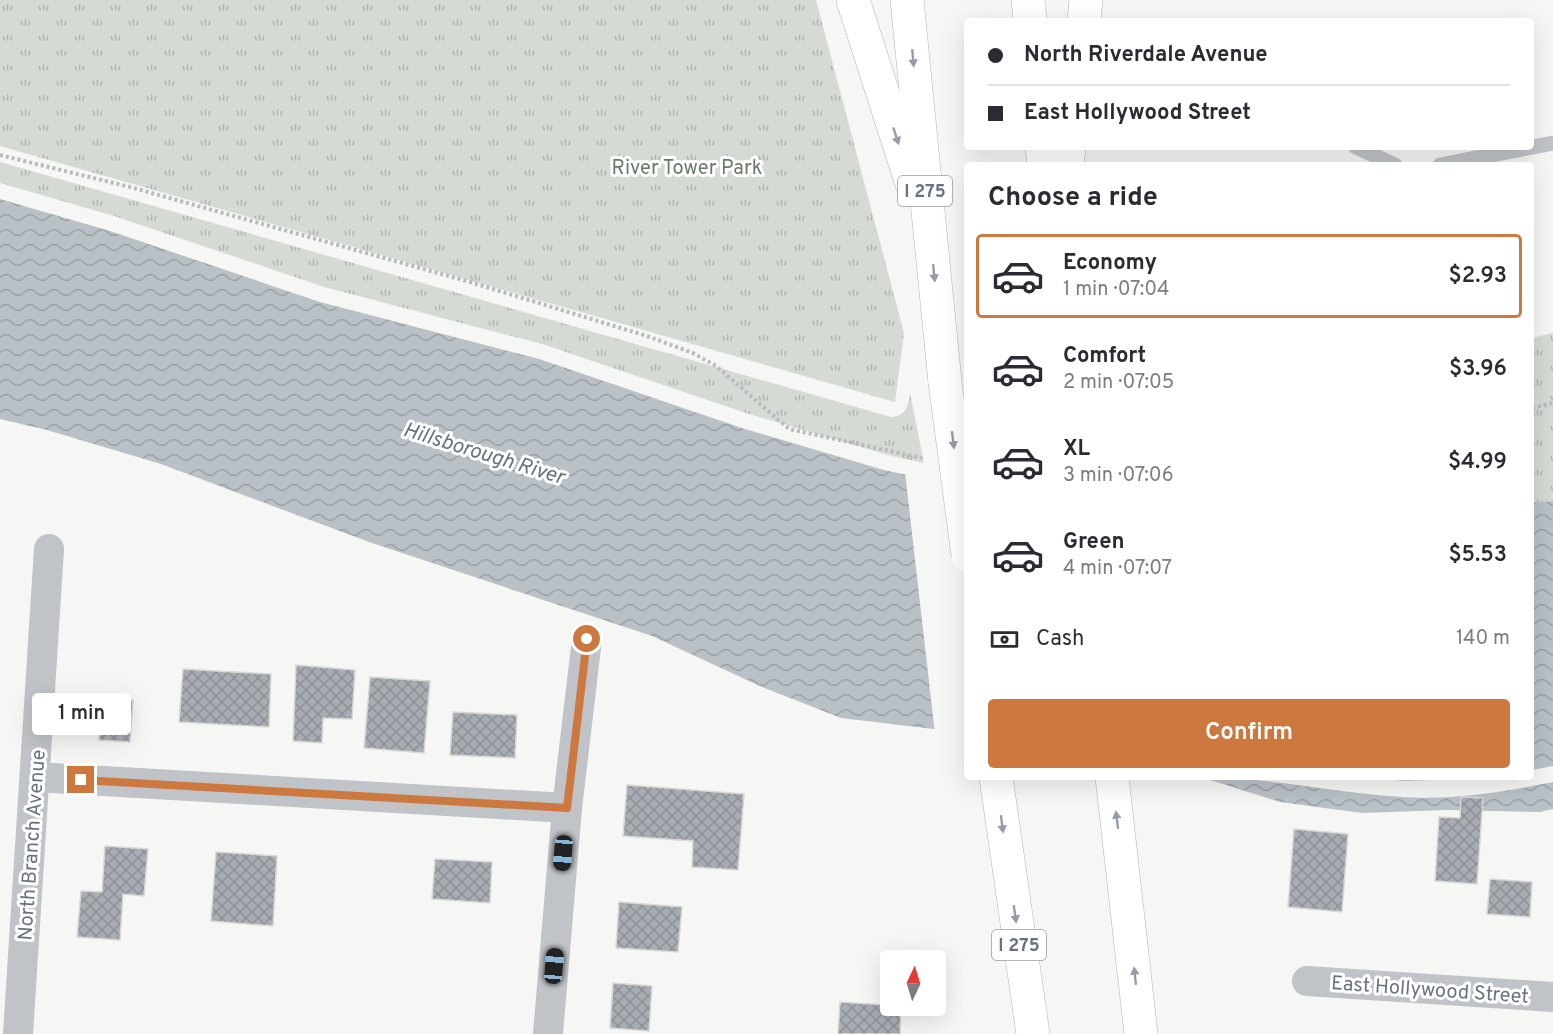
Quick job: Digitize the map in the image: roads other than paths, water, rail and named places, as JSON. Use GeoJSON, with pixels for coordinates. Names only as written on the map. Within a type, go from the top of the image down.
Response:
{"type":"FeatureCollection","features":[{"type":"Feature","properties":{"kind":"highway"},"geometry":{"type":"LineString","coordinates":[[853,0],[930,241]]}},
{"type":"Feature","properties":{"kind":"highway","name":"I 275"},"geometry":{"type":"LineString","coordinates":[[907,0],[945,382],[964,525]]}},
{"type":"Feature","properties":{"kind":"highway"},"geometry":{"type":"LineString","coordinates":[[1028,0],[1030,18]]}},
{"type":"Feature","properties":{"kind":"highway"},"geometry":{"type":"LineString","coordinates":[[1084,18],[1086,0]]}},
{"type":"Feature","properties":{"kind":"highway","name":"I 275"},"geometry":{"type":"LineString","coordinates":[[996,780],[1033,1034]]}},
{"type":"Feature","properties":{"kind":"highway"},"geometry":{"type":"LineString","coordinates":[[1112,780],[1141,1034]]}},
{"type":"Feature","properties":{"kind":"street","name":"North Branch Avenue"},"geometry":{"type":"LineString","coordinates":[[18,1034],[49,549]]}},
{"type":"Feature","properties":{"kind":"street"},"geometry":{"type":"LineString","coordinates":[[548,1034],[567,808],[587,639]]}},
{"type":"Feature","properties":{"kind":"street"},"geometry":{"type":"LineString","coordinates":[[35,777],[567,808]]}},
{"type":"Feature","properties":{"kind":"street","name":"East Hollywood Street"},"geometry":{"type":"LineString","coordinates":[[1307,981],[1553,997]]}},
{"type":"Feature","properties":{"kind":"lane"},"geometry":{"type":"LineString","coordinates":[[1534,147],[1553,143]]}},
{"type":"Feature","properties":{"kind":"lane"},"geometry":{"type":"LineString","coordinates":[[1362,150],[1388,162]]}},
{"type":"Feature","properties":{"kind":"lane"},"geometry":{"type":"LineString","coordinates":[[1455,162],[1517,150]]}},
{"type":"Feature","properties":{"kind":"water","name":"Hillsborough River"},"geometry":{"type":"Polygon","coordinates":[[[0,199],[110,231],[320,302],[539,359],[745,429],[884,470],[964,487],[964,733],[841,718],[762,687],[652,636],[369,542],[161,464],[47,430],[0,419],[0,199]]]}},
{"type":"Feature","properties":{"kind":"water"},"geometry":{"type":"Polygon","coordinates":[[[1553,501],[1553,766],[1534,770],[1534,503],[1553,501]]]}},
{"type":"Feature","properties":{"kind":"water"},"geometry":{"type":"Polygon","coordinates":[[[1210,780],[1251,780],[1421,798],[1478,794],[1553,782],[1553,809],[1540,812],[1447,810],[1362,813],[1280,802],[1210,780]]]}},
{"type":"Feature","properties":{"kind":"park label","name":"River Tower Park"},"geometry":{"type":"Point","coordinates":[687,167]}}]}
